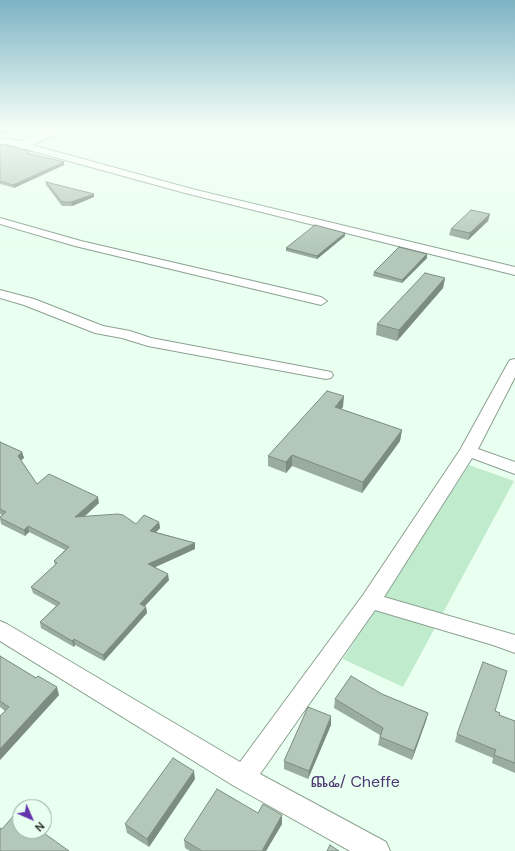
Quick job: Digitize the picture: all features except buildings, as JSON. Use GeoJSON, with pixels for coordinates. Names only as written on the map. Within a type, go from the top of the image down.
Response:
{"type":"FeatureCollection","features":[{"type":"Feature","properties":{"kind":"street"},"geometry":{"type":"LineString","coordinates":[[108,169],[189,191],[515,271]]}},
{"type":"Feature","properties":{"kind":"street"},"geometry":{"type":"LineString","coordinates":[[0,221],[79,244],[321,301]]}},
{"type":"Feature","properties":{"kind":"street"},"geometry":{"type":"LineString","coordinates":[[0,294],[29,302],[100,330],[125,334],[148,342],[326,375]]}},
{"type":"Feature","properties":{"kind":"street"},"geometry":{"type":"LineString","coordinates":[[243,778],[370,601],[468,451],[515,363]]}},
{"type":"Feature","properties":{"kind":"street"},"geometry":{"type":"LineString","coordinates":[[468,451],[515,468]]}},
{"type":"Feature","properties":{"kind":"street"},"geometry":{"type":"LineString","coordinates":[[370,601],[497,637],[515,644]]}},
{"type":"Feature","properties":{"kind":"street"},"geometry":{"type":"LineString","coordinates":[[0,630],[243,778],[377,851]]}},
{"type":"Feature","properties":{"kind":"green space"},"geometry":{"type":"Polygon","coordinates":[[[469,465],[514,481],[403,687],[343,659],[469,465]]]}},
{"type":"Feature","properties":{"kind":"district","name":"ጨፌ/ Cheffe"},"geometry":{"type":"Point","coordinates":[355,783]}}]}
